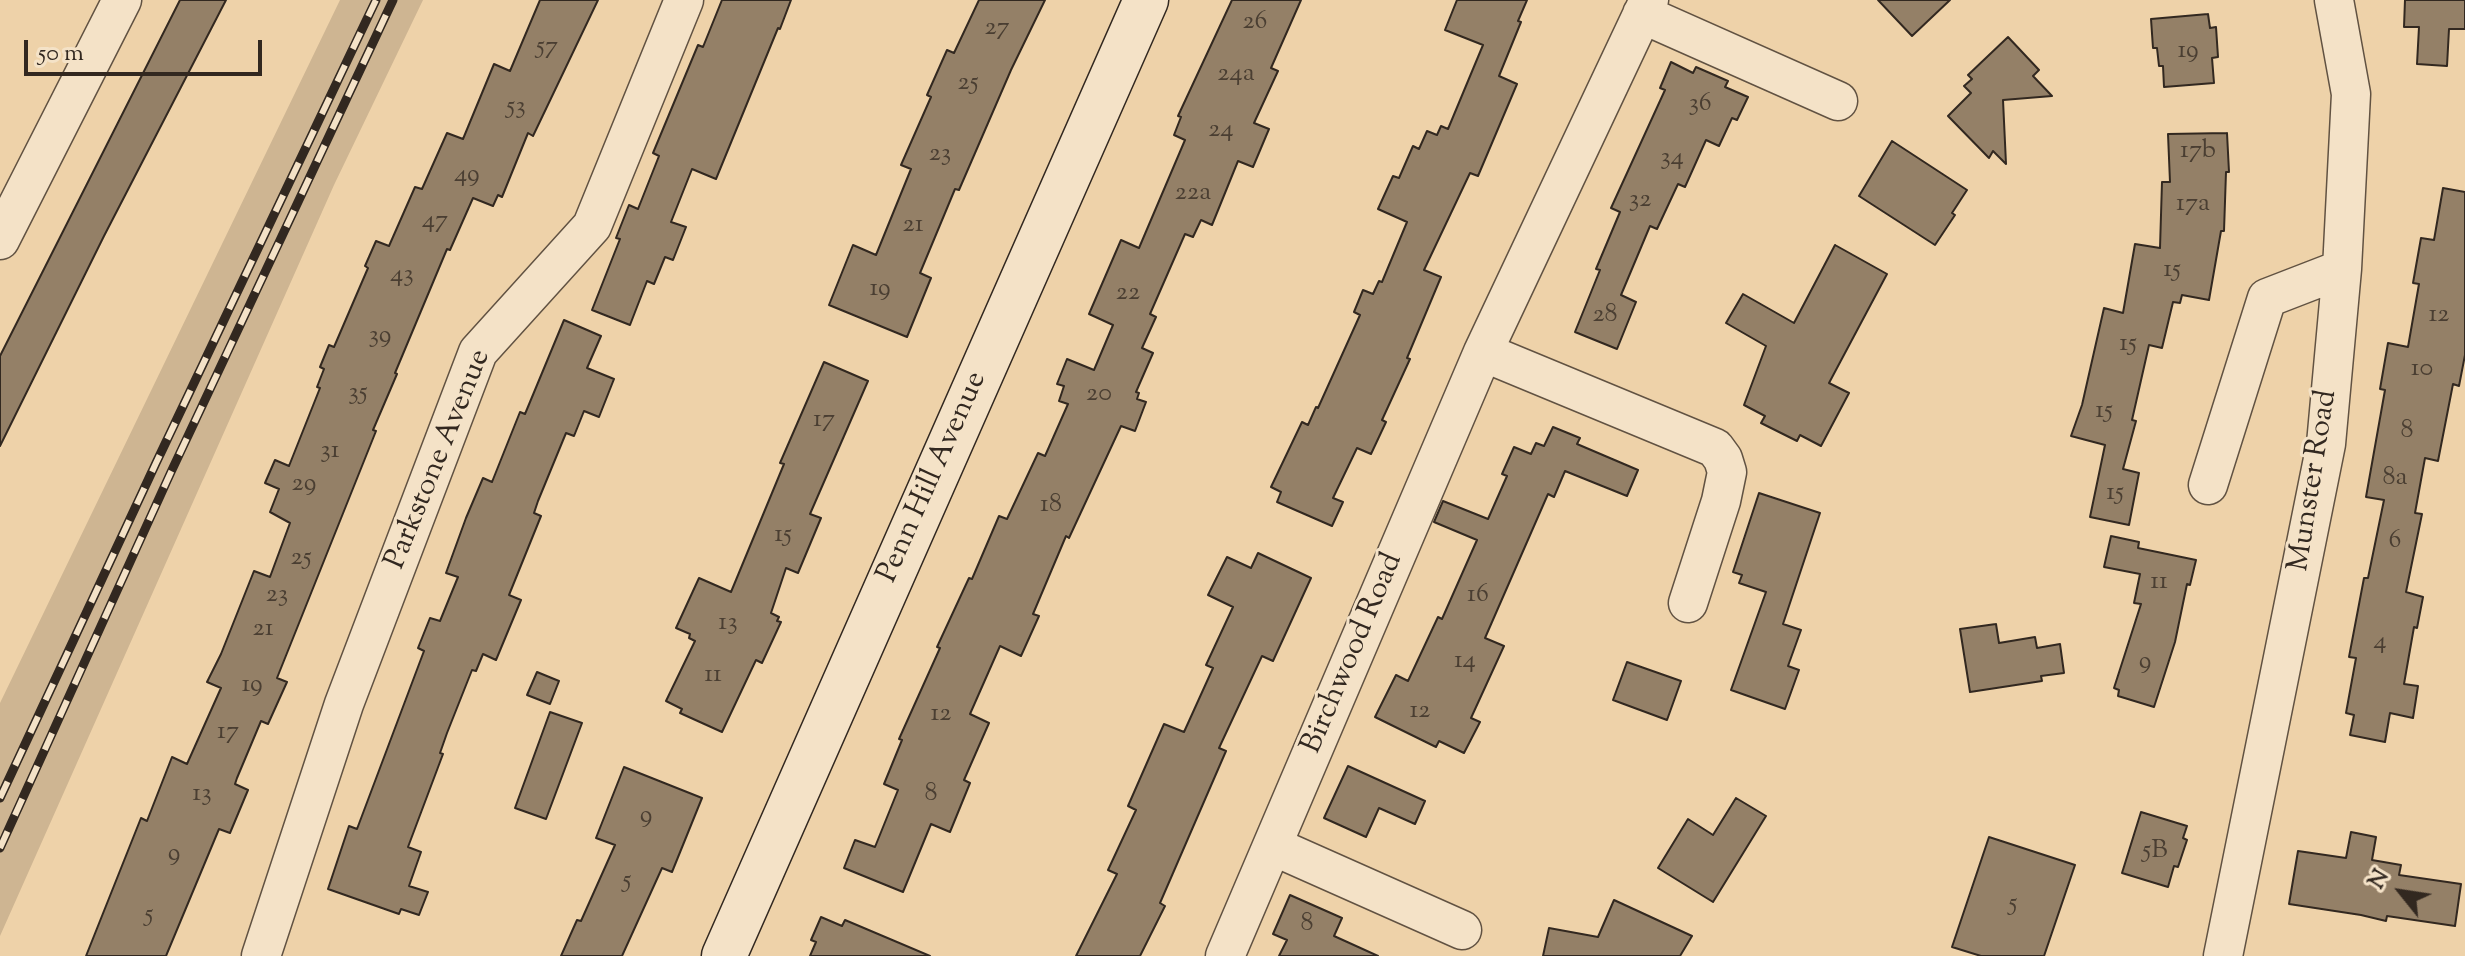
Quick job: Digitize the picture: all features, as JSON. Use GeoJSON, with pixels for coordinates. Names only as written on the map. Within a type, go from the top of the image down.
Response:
{"type":"FeatureCollection","features":[{"type":"Feature","properties":{"kind":"street"},"geometry":{"type":"LineString","coordinates":[[0,240],[122,0]]}},
{"type":"Feature","properties":{"kind":"street","name":"Parkstone Avenue"},"geometry":{"type":"LineString","coordinates":[[261,956],[344,704],[478,352],[592,226],[684,0]]}},
{"type":"Feature","properties":{"kind":"street","name":"Penn Hill Avenue"},"geometry":{"type":"LineString","coordinates":[[724,956],[1146,0]]}},
{"type":"Feature","properties":{"kind":"street","name":"Munster Road"},"geometry":{"type":"LineString","coordinates":[[2223,956],[2326,444],[2342,269],[2351,94],[2334,0]]}},
{"type":"Feature","properties":{"kind":"street"},"geometry":{"type":"LineString","coordinates":[[1646,7],[1838,101]]}},
{"type":"Feature","properties":{"kind":"street","name":"Birchwood Road"},"geometry":{"type":"LineString","coordinates":[[1225,956],[1483,352],[1646,7]]}},
{"type":"Feature","properties":{"kind":"street"},"geometry":{"type":"LineString","coordinates":[[2208,485],[2267,298],[2342,269]]}},
{"type":"Feature","properties":{"kind":"street"},"geometry":{"type":"LineString","coordinates":[[1483,352],[1715,448],[1727,472],[1721,501],[1688,603]]}},
{"type":"Feature","properties":{"kind":"street"},"geometry":{"type":"LineString","coordinates":[[1273,846],[1462,930]]}},
{"type":"Feature","properties":{"kind":"shaded area"},"geometry":{"type":"Polygon","coordinates":[[[340,0],[423,0],[334,185],[0,936],[0,703],[340,0]]]}},
{"type":"Feature","properties":{"kind":"building"},"geometry":{"type":"Polygon","coordinates":[[[180,0],[226,0],[0,446],[0,356],[180,0]]]}},
{"type":"Feature","properties":{"kind":"building"},"geometry":{"type":"Polygon","coordinates":[[[540,0],[598,0],[533,136],[528,133],[502,197],[498,195],[493,206],[473,198],[450,250],[447,249],[395,373],[373,430],[376,431],[277,678],[287,682],[268,724],[261,721],[237,778],[235,784],[248,790],[230,833],[219,829],[166,956],[86,956],[141,818],[147,821],[172,757],[187,764],[221,688],[207,682],[254,571],[270,577],[290,523],[270,512],[279,489],[265,483],[275,460],[289,466],[320,388],[317,387],[324,369],[320,367],[329,345],[334,347],[368,268],[365,266],[376,241],[389,246],[415,187],[422,189],[447,133],[463,139],[494,64],[510,71],[540,0]]]}},
{"type":"Feature","properties":{"kind":"building"},"geometry":{"type":"Polygon","coordinates":[[[722,0],[791,0],[716,179],[692,169],[671,222],[686,227],[673,260],[665,257],[654,284],[647,281],[630,325],[592,310],[620,239],[616,238],[629,205],[638,209],[659,156],[653,153],[698,45],[703,47],[722,0]]]}},
{"type":"Feature","properties":{"kind":"building"},"geometry":{"type":"Polygon","coordinates":[[[979,0],[1045,0],[959,190],[955,189],[920,273],[931,278],[907,337],[829,305],[853,245],[876,255],[911,169],[901,165],[931,97],[927,95],[947,50],[954,53],[979,0]]]}},
{"type":"Feature","properties":{"kind":"building"},"geometry":{"type":"Polygon","coordinates":[[[1232,0],[1301,0],[1271,68],[1278,71],[1254,123],[1269,129],[1253,167],[1238,161],[1212,225],[1201,220],[1193,237],[1185,234],[1150,314],[1156,317],[1142,348],[1153,353],[1136,392],[1139,393],[1137,399],[1146,402],[1135,431],[1121,426],[1069,538],[1066,536],[1033,614],[1039,616],[1021,656],[1000,646],[970,714],[989,723],[964,780],[970,783],[950,832],[931,824],[903,892],[844,868],[855,840],[875,847],[898,790],[884,784],[902,740],[899,739],[940,648],[937,647],[969,578],[972,579],[999,516],[1007,519],[1038,453],[1045,456],[1068,404],[1059,401],[1064,386],[1057,384],[1067,359],[1094,370],[1113,325],[1089,314],[1121,240],[1139,248],[1185,140],[1174,135],[1181,117],[1178,116],[1232,0]]]}},
{"type":"Feature","properties":{"kind":"building"},"geometry":{"type":"Polygon","coordinates":[[[1457,0],[1527,0],[1499,76],[1517,84],[1478,176],[1470,173],[1424,270],[1441,277],[1371,454],[1357,448],[1333,498],[1343,502],[1332,526],[1277,502],[1281,492],[1271,487],[1302,422],[1308,425],[1318,408],[1360,315],[1354,312],[1363,290],[1373,294],[1379,281],[1382,282],[1407,222],[1378,209],[1393,176],[1399,178],[1413,146],[1419,149],[1427,131],[1437,135],[1441,126],[1448,129],[1483,45],[1445,30],[1457,0]]]}},
{"type":"Feature","properties":{"kind":"building"},"geometry":{"type":"Polygon","coordinates":[[[1878,0],[1950,0],[1912,36],[1878,0]]]}},
{"type":"Feature","properties":{"kind":"building"},"geometry":{"type":"Polygon","coordinates":[[[2405,0],[2465,0],[2465,29],[2449,29],[2447,66],[2417,64],[2419,27],[2404,27],[2405,0]]]}},
{"type":"Feature","properties":{"kind":"building"},"geometry":{"type":"Polygon","coordinates":[[[2208,14],[2210,28],[2216,27],[2218,57],[2212,58],[2214,83],[2164,87],[2163,66],[2159,66],[2157,48],[2153,48],[2151,19],[2208,14]]]}},
{"type":"Feature","properties":{"kind":"building"},"geometry":{"type":"Polygon","coordinates":[[[2008,37],[2039,70],[2033,76],[2052,96],[2003,100],[2006,164],[1993,151],[1989,158],[1948,116],[1971,93],[1964,86],[1972,79],[1968,75],[2008,37]]]}},
{"type":"Feature","properties":{"kind":"building"},"geometry":{"type":"Polygon","coordinates":[[[1671,62],[1693,73],[1696,67],[1728,81],[1725,87],[1748,97],[1737,120],[1732,118],[1719,146],[1706,140],[1685,187],[1678,184],[1657,229],[1650,226],[1621,295],[1636,302],[1617,349],[1575,332],[1600,270],[1596,269],[1620,212],[1611,208],[1665,90],[1660,88],[1671,62]]]}},
{"type":"Feature","properties":{"kind":"building"},"geometry":{"type":"Polygon","coordinates":[[[2227,133],[2229,172],[2226,172],[2224,231],[2221,231],[2209,300],[2182,295],[2180,303],[2173,302],[2162,348],[2149,345],[2132,420],[2136,421],[2123,469],[2139,473],[2129,525],[2090,517],[2105,445],[2071,436],[2082,405],[2104,308],[2123,313],[2135,244],[2160,248],[2162,182],[2170,182],[2168,134],[2227,133]]]}},
{"type":"Feature","properties":{"kind":"building"},"geometry":{"type":"Polygon","coordinates":[[[1892,141],[1967,190],[1935,245],[1859,196],[1892,141]]]}},
{"type":"Feature","properties":{"kind":"building"},"geometry":{"type":"Polygon","coordinates":[[[2443,188],[2465,192],[2465,355],[2459,386],[2453,384],[2438,461],[2425,458],[2415,513],[2422,514],[2406,592],[2423,597],[2404,684],[2418,686],[2413,718],[2390,713],[2385,742],[2350,735],[2354,715],[2346,713],[2356,658],[2349,657],[2364,578],[2368,578],[2384,500],[2366,497],[2385,390],[2380,389],[2388,343],[2408,347],[2419,284],[2413,283],[2421,238],[2434,240],[2443,188]]]}},
{"type":"Feature","properties":{"kind":"building"},"geometry":{"type":"Polygon","coordinates":[[[1835,245],[1887,274],[1829,383],[1849,393],[1821,446],[1800,435],[1797,441],[1761,423],[1765,416],[1744,405],[1766,346],[1726,323],[1743,294],[1794,323],[1835,245]]]}},
{"type":"Feature","properties":{"kind":"building"},"geometry":{"type":"Polygon","coordinates":[[[564,320],[601,336],[587,368],[614,379],[599,417],[584,411],[574,436],[566,433],[538,501],[534,513],[541,516],[509,595],[521,600],[496,660],[483,654],[476,671],[472,670],[408,847],[421,852],[409,886],[428,892],[419,915],[401,909],[399,914],[328,889],[349,826],[357,829],[424,651],[418,648],[430,618],[440,621],[458,577],[446,573],[466,518],[483,478],[492,482],[520,412],[525,414],[564,320]]]}},
{"type":"Feature","properties":{"kind":"building"},"geometry":{"type":"Polygon","coordinates":[[[824,362],[868,381],[810,514],[821,518],[798,573],[786,568],[771,613],[781,622],[762,663],[756,660],[722,732],[680,713],[682,709],[666,701],[695,641],[689,638],[690,634],[676,628],[699,578],[731,592],[784,464],[780,463],[824,362]]]}},
{"type":"Feature","properties":{"kind":"building"},"geometry":{"type":"Polygon","coordinates":[[[1553,427],[1580,438],[1577,444],[1638,470],[1627,496],[1565,471],[1554,497],[1548,494],[1485,638],[1504,646],[1471,718],[1480,722],[1464,753],[1439,741],[1436,747],[1375,717],[1396,675],[1408,681],[1438,617],[1442,619],[1477,540],[1434,522],[1443,501],[1488,519],[1507,476],[1502,474],[1514,447],[1531,454],[1536,443],[1544,446],[1553,427]]]}},
{"type":"Feature","properties":{"kind":"building"},"geometry":{"type":"Polygon","coordinates":[[[1759,493],[1820,513],[1783,624],[1801,630],[1788,666],[1799,670],[1785,709],[1731,690],[1766,592],[1739,583],[1742,575],[1733,572],[1759,493]]]}},
{"type":"Feature","properties":{"kind":"building"},"geometry":{"type":"Polygon","coordinates":[[[2111,536],[2139,542],[2138,548],[2196,560],[2154,707],[2118,696],[2119,690],[2114,688],[2141,604],[2134,603],[2140,574],[2104,567],[2111,536]]]}},
{"type":"Feature","properties":{"kind":"building"},"geometry":{"type":"Polygon","coordinates":[[[1258,553],[1311,578],[1273,661],[1262,656],[1219,748],[1226,751],[1160,903],[1165,906],[1140,956],[1076,956],[1117,874],[1108,870],[1136,810],[1128,806],[1164,724],[1184,732],[1213,668],[1206,665],[1233,607],[1208,595],[1227,557],[1251,568],[1258,553]]]}},
{"type":"Feature","properties":{"kind":"building"},"geometry":{"type":"Polygon","coordinates":[[[1996,624],[1999,643],[2035,637],[2037,648],[2060,644],[2064,673],[2041,676],[2042,681],[1970,692],[1960,629],[1996,624]]]}},
{"type":"Feature","properties":{"kind":"building"},"geometry":{"type":"Polygon","coordinates":[[[1627,662],[1681,681],[1667,720],[1613,700],[1627,662]]]}},
{"type":"Feature","properties":{"kind":"building"},"geometry":{"type":"Polygon","coordinates":[[[537,672],[559,681],[550,704],[527,695],[537,672]]]}},
{"type":"Feature","properties":{"kind":"building"},"geometry":{"type":"Polygon","coordinates":[[[550,712],[582,723],[546,819],[515,808],[550,712]]]}},
{"type":"Feature","properties":{"kind":"building"},"geometry":{"type":"Polygon","coordinates":[[[1348,766],[1425,801],[1415,824],[1379,808],[1366,837],[1324,818],[1348,766]]]}},
{"type":"Feature","properties":{"kind":"building"},"geometry":{"type":"Polygon","coordinates":[[[624,767],[702,798],[672,872],[662,868],[622,956],[561,956],[577,920],[581,921],[615,845],[596,838],[624,767]]]}},
{"type":"Feature","properties":{"kind":"building"},"geometry":{"type":"Polygon","coordinates":[[[1736,798],[1766,816],[1713,902],[1658,868],[1688,819],[1713,835],[1736,798]]]}},
{"type":"Feature","properties":{"kind":"building"},"geometry":{"type":"Polygon","coordinates":[[[2141,812],[2187,826],[2183,838],[2187,840],[2168,887],[2122,873],[2141,812]]]}},
{"type":"Feature","properties":{"kind":"building"},"geometry":{"type":"Polygon","coordinates":[[[2351,832],[2376,837],[2372,860],[2401,865],[2399,875],[2461,884],[2455,926],[2387,916],[2386,921],[2289,904],[2298,851],[2346,858],[2351,832]]]}},
{"type":"Feature","properties":{"kind":"building"},"geometry":{"type":"Polygon","coordinates":[[[1989,837],[2075,865],[2044,956],[1981,956],[1952,947],[1989,837]]]}},
{"type":"Feature","properties":{"kind":"building"},"geometry":{"type":"Polygon","coordinates":[[[1290,895],[1342,918],[1334,936],[1378,956],[1279,956],[1287,940],[1273,934],[1290,895]]]}},
{"type":"Feature","properties":{"kind":"building"},"geometry":{"type":"Polygon","coordinates":[[[1614,900],[1692,936],[1680,956],[1543,956],[1549,928],[1598,937],[1614,900]]]}},
{"type":"Feature","properties":{"kind":"building"},"geometry":{"type":"Polygon","coordinates":[[[821,917],[842,926],[845,920],[930,956],[810,956],[816,942],[811,940],[821,917]]]}},
{"type":"Feature","properties":{"kind":"railway"},"geometry":{"type":"LineString","coordinates":[[0,798],[376,0]]}},
{"type":"Feature","properties":{"kind":"railway"},"geometry":{"type":"LineString","coordinates":[[0,848],[171,472],[393,0]]}}]}
